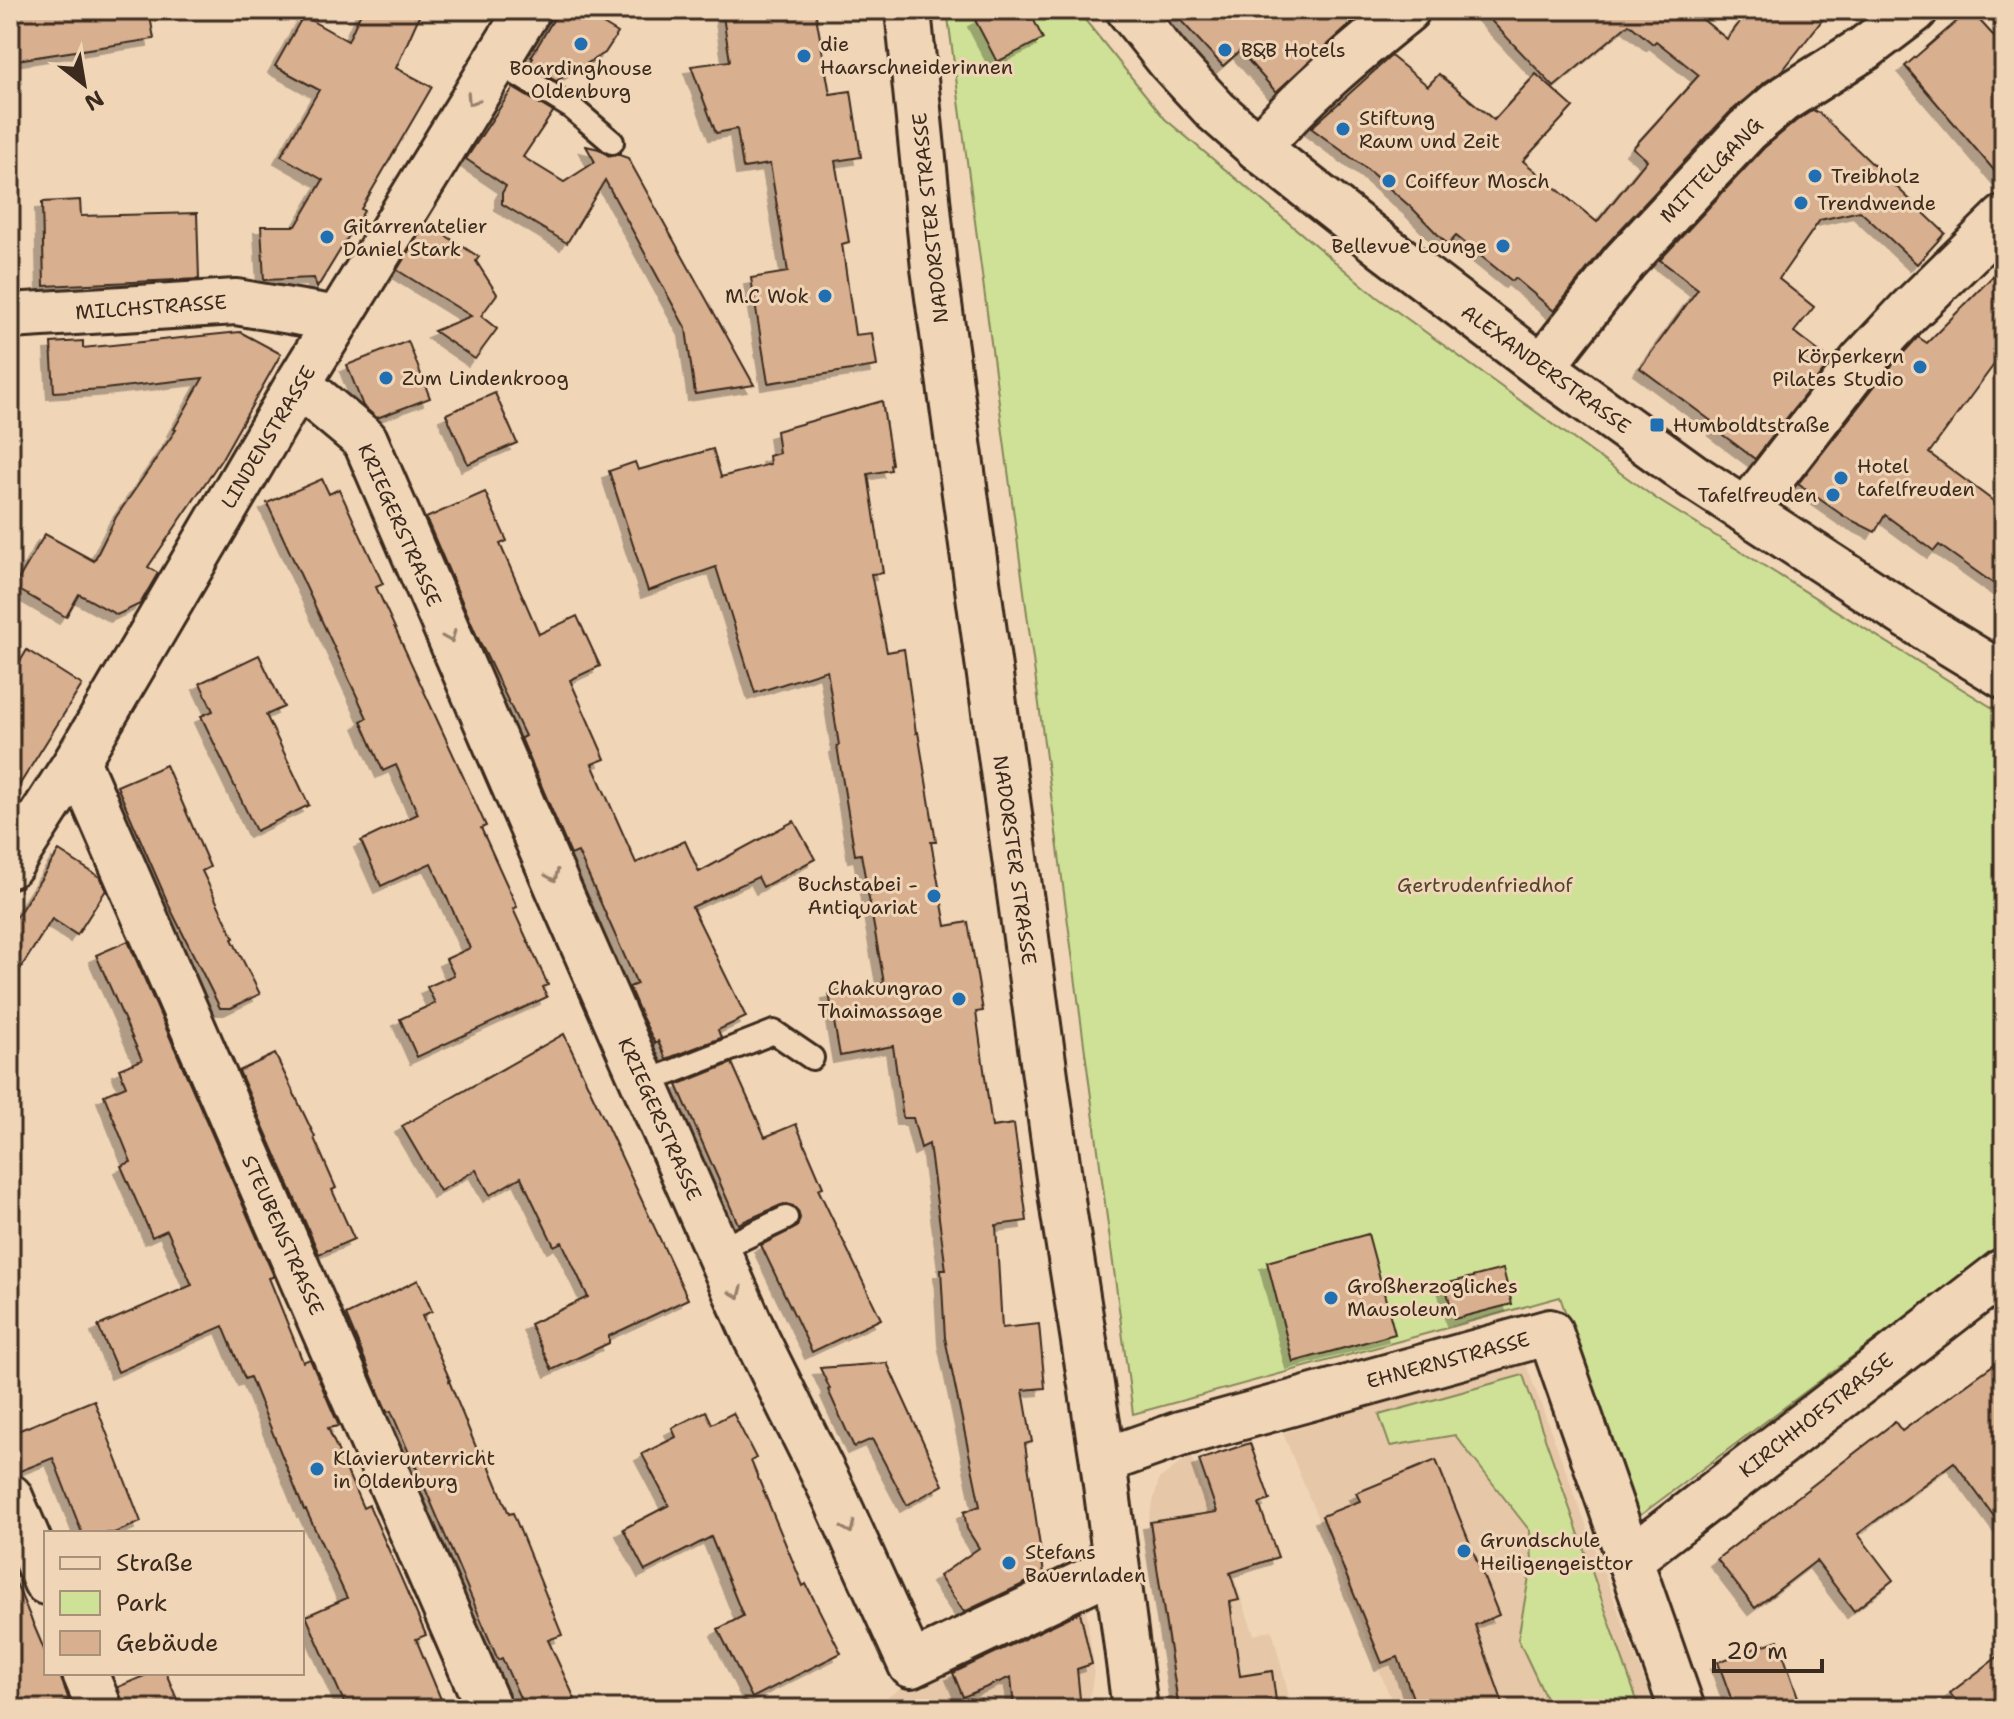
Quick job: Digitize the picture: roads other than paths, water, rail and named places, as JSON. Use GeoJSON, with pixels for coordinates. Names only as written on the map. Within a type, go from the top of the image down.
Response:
{"type":"FeatureCollection","features":[{"type":"Feature","properties":{"kind":"street","name":"LINDENSTRASSE"},"geometry":{"type":"LineString","coordinates":[[10,865],[77,761],[298,384],[528,10]]}},
{"type":"Feature","properties":{"kind":"street","name":"NADORSTER STRASSE"},"geometry":{"type":"LineString","coordinates":[[908,10],[936,284],[1064,1214],[1103,1461],[1135,1709]]}},
{"type":"Feature","properties":{"kind":"street","name":"ALEXANDERSTRASSE"},"geometry":{"type":"LineString","coordinates":[[1129,10],[1216,111],[1271,133],[1385,248],[1694,477],[2004,676]]}},
{"type":"Feature","properties":{"kind":"street"},"geometry":{"type":"LineString","coordinates":[[1271,133],[1360,48],[1407,10]]}},
{"type":"Feature","properties":{"kind":"street","name":"MITTELGANG"},"geometry":{"type":"LineString","coordinates":[[1542,367],[1624,262],[1747,130],[1781,101],[1865,48],[1915,10]]}},
{"type":"Feature","properties":{"kind":"street"},"geometry":{"type":"LineString","coordinates":[[1746,511],[1862,361],[2004,218]]}},
{"type":"Feature","properties":{"kind":"street","name":"MILCHSTRASSE"},"geometry":{"type":"LineString","coordinates":[[10,316],[236,302],[338,319]]}},
{"type":"Feature","properties":{"kind":"street","name":"KRIEGERSTRASSE"},"geometry":{"type":"LineString","coordinates":[[298,384],[365,440],[756,1338],[834,1495],[911,1665],[1115,1568]]}},
{"type":"Feature","properties":{"kind":"street","name":"STEUBENSTRASSE"},"geometry":{"type":"LineString","coordinates":[[77,761],[489,1709]]}},
{"type":"Feature","properties":{"kind":"street","name":"KIRCHHOFSTRASSE"},"geometry":{"type":"LineString","coordinates":[[1629,1560],[2004,1271]]}},
{"type":"Feature","properties":{"kind":"street","name":"EHNERNSTRASSE"},"geometry":{"type":"LineString","coordinates":[[1103,1461],[1180,1434],[1550,1332],[1682,1709]]}},
{"type":"Feature","properties":{"kind":"street"},"geometry":{"type":"LineString","coordinates":[[10,1497],[44,1577]]}},
{"type":"Feature","properties":{"kind":"street"},"geometry":{"type":"LineString","coordinates":[[86,1675],[100,1709]]}},
{"type":"Feature","properties":{"kind":"lane"},"geometry":{"type":"LineString","coordinates":[[496,61],[571,107],[612,142]]}},
{"type":"Feature","properties":{"kind":"lane"},"geometry":{"type":"LineString","coordinates":[[644,1083],[774,1032],[812,1058]]}},
{"type":"Feature","properties":{"kind":"lane"},"geometry":{"type":"LineString","coordinates":[[718,1250],[786,1218]]}},
{"type":"Feature","properties":{"kind":"place","name":"Boardinghouse Oldenburg"},"geometry":{"type":"Point","coordinates":[581,44]}},
{"type":"Feature","properties":{"kind":"place","name":"B&B Hotels"},"geometry":{"type":"Point","coordinates":[1225,50]}},
{"type":"Feature","properties":{"kind":"place","name":"die Haarschneiderinnen"},"geometry":{"type":"Point","coordinates":[804,56]}},
{"type":"Feature","properties":{"kind":"place","name":"Stiftung Raum und Zeit"},"geometry":{"type":"Point","coordinates":[1343,129]}},
{"type":"Feature","properties":{"kind":"place","name":"Treibholz"},"geometry":{"type":"Point","coordinates":[1815,176]}},
{"type":"Feature","properties":{"kind":"place","name":"Coiffeur Mosch"},"geometry":{"type":"Point","coordinates":[1389,181]}},
{"type":"Feature","properties":{"kind":"place","name":"Trendwende"},"geometry":{"type":"Point","coordinates":[1801,203]}},
{"type":"Feature","properties":{"kind":"place","name":"Gitarrenatelier Daniel Stark"},"geometry":{"type":"Point","coordinates":[327,237]}},
{"type":"Feature","properties":{"kind":"place","name":"Bellevue Lounge"},"geometry":{"type":"Point","coordinates":[1503,246]}},
{"type":"Feature","properties":{"kind":"place","name":"M.C Wok"},"geometry":{"type":"Point","coordinates":[825,296]}},
{"type":"Feature","properties":{"kind":"place","name":"Körperkern Pilates Studio"},"geometry":{"type":"Point","coordinates":[1920,367]}},
{"type":"Feature","properties":{"kind":"place","name":"Zum Lindenkroog"},"geometry":{"type":"Point","coordinates":[386,378]}},
{"type":"Feature","properties":{"kind":"place","name":"Humboldtstraße"},"geometry":{"type":"Point","coordinates":[1657,425]}},
{"type":"Feature","properties":{"kind":"place","name":"Hotel tafelfreuden"},"geometry":{"type":"Point","coordinates":[1841,478]}},
{"type":"Feature","properties":{"kind":"place","name":"Tafelfreuden"},"geometry":{"type":"Point","coordinates":[1833,495]}},
{"type":"Feature","properties":{"kind":"place","name":"Buchstabei - Antiquariat"},"geometry":{"type":"Point","coordinates":[934,896]}},
{"type":"Feature","properties":{"kind":"place","name":"Chakungrao Thaimassage"},"geometry":{"type":"Point","coordinates":[959,999]}},
{"type":"Feature","properties":{"kind":"place","name":"Großherzogliches Mausoleum"},"geometry":{"type":"Point","coordinates":[1331,1298]}},
{"type":"Feature","properties":{"kind":"place","name":"Klavierunterricht in Oldenburg"},"geometry":{"type":"Point","coordinates":[317,1469]}},
{"type":"Feature","properties":{"kind":"place","name":"Grundschule Heiligengeisttor"},"geometry":{"type":"Point","coordinates":[1464,1551]}},
{"type":"Feature","properties":{"kind":"place","name":"Stefans Bauernladen"},"geometry":{"type":"Point","coordinates":[1009,1563]}},
{"type":"Feature","properties":{"kind":"park label","name":"Gertrudenfriedhof"},"geometry":{"type":"Point","coordinates":[1485,885]}}]}
